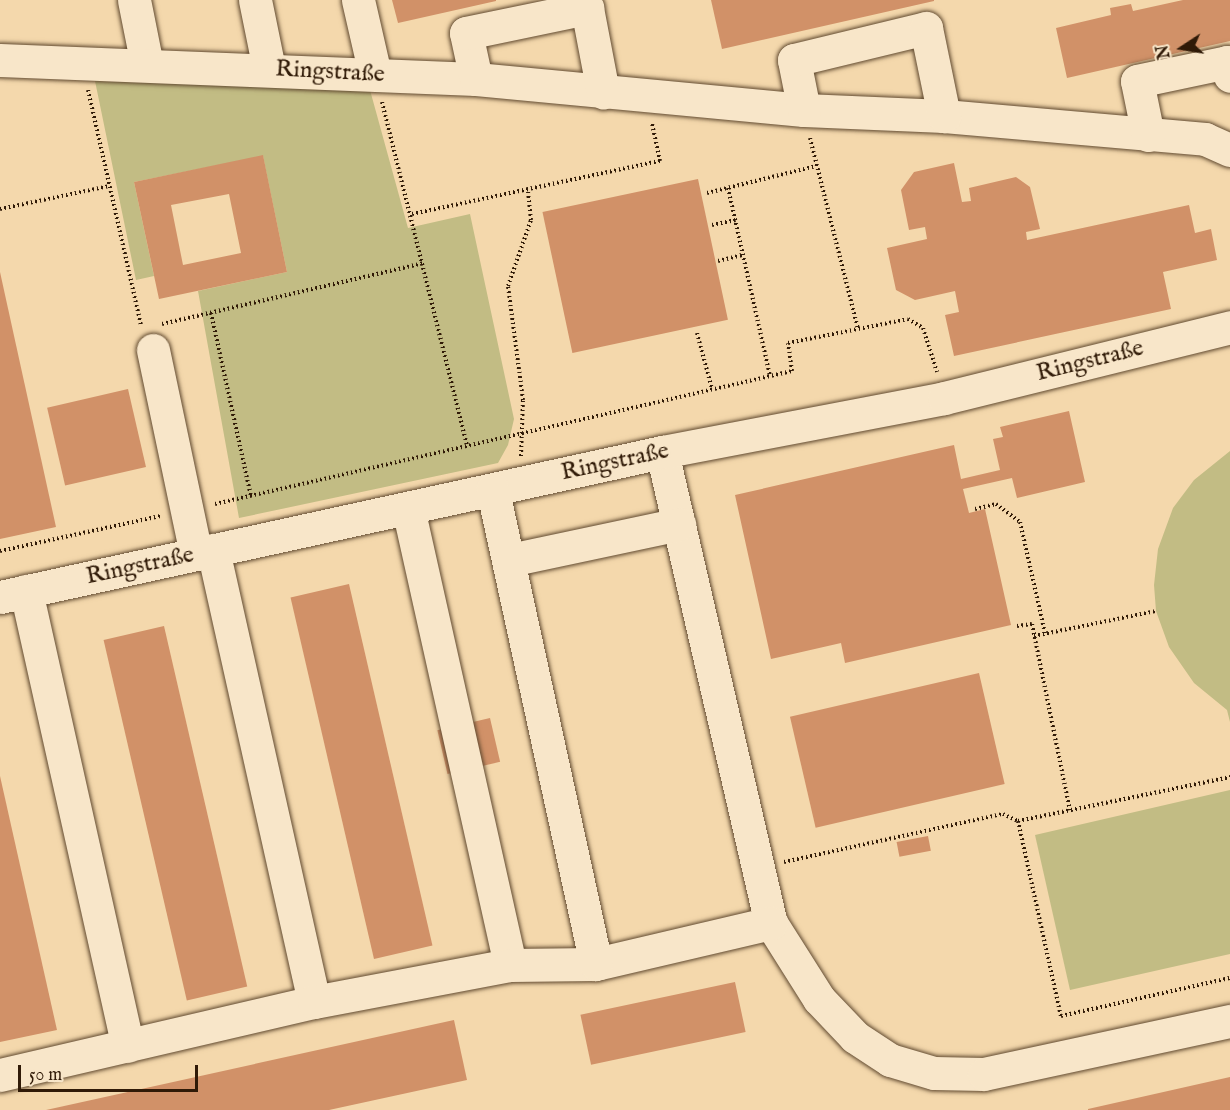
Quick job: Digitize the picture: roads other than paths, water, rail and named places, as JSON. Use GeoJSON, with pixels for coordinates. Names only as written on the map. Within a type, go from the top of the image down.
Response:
{"type":"FeatureCollection","features":[{"type":"Feature","properties":{"kind":"lane"},"geometry":{"type":"LineString","coordinates":[[134,0],[147,65]]}},
{"type":"Feature","properties":{"kind":"lane"},"geometry":{"type":"LineString","coordinates":[[255,0],[268,69]]}},
{"type":"Feature","properties":{"kind":"lane"},"geometry":{"type":"LineString","coordinates":[[358,0],[375,74]]}},
{"type":"Feature","properties":{"kind":"lane"},"geometry":{"type":"LineString","coordinates":[[476,79],[466,33],[587,8],[603,92]]}},
{"type":"Feature","properties":{"kind":"lane"},"geometry":{"type":"LineString","coordinates":[[804,110],[794,60],[926,28],[944,116]]}},
{"type":"Feature","properties":{"kind":"lane","name":"Ringstraße"},"geometry":{"type":"LineString","coordinates":[[0,60],[476,79],[804,110],[944,116],[1205,139],[1230,150]]}},
{"type":"Feature","properties":{"kind":"lane"},"geometry":{"type":"LineString","coordinates":[[1148,135],[1137,81],[1227,62],[1230,76]]}},
{"type":"Feature","properties":{"kind":"lane","name":"Ringstraße"},"geometry":{"type":"LineString","coordinates":[[13,594],[662,452],[944,398],[1230,327]]}},
{"type":"Feature","properties":{"kind":"lane"},"geometry":{"type":"LineString","coordinates":[[147,340],[187,510],[204,552],[314,1002]]}},
{"type":"Feature","properties":{"kind":"lane"},"geometry":{"type":"LineString","coordinates":[[662,452],[771,924],[819,999],[855,1037],[890,1060],[934,1073],[984,1074],[1230,1021]]}},
{"type":"Feature","properties":{"kind":"lane"},"geometry":{"type":"LineString","coordinates":[[492,489],[510,560],[596,964]]}},
{"type":"Feature","properties":{"kind":"lane"},"geometry":{"type":"LineString","coordinates":[[408,508],[510,965]]}},
{"type":"Feature","properties":{"kind":"lane"},"geometry":{"type":"LineString","coordinates":[[510,560],[679,524]]}},
{"type":"Feature","properties":{"kind":"lane"},"geometry":{"type":"LineString","coordinates":[[13,594],[128,1046]]}},
{"type":"Feature","properties":{"kind":"lane"},"geometry":{"type":"LineString","coordinates":[[0,1075],[314,1002],[510,965],[596,964],[771,924]]}}]}
